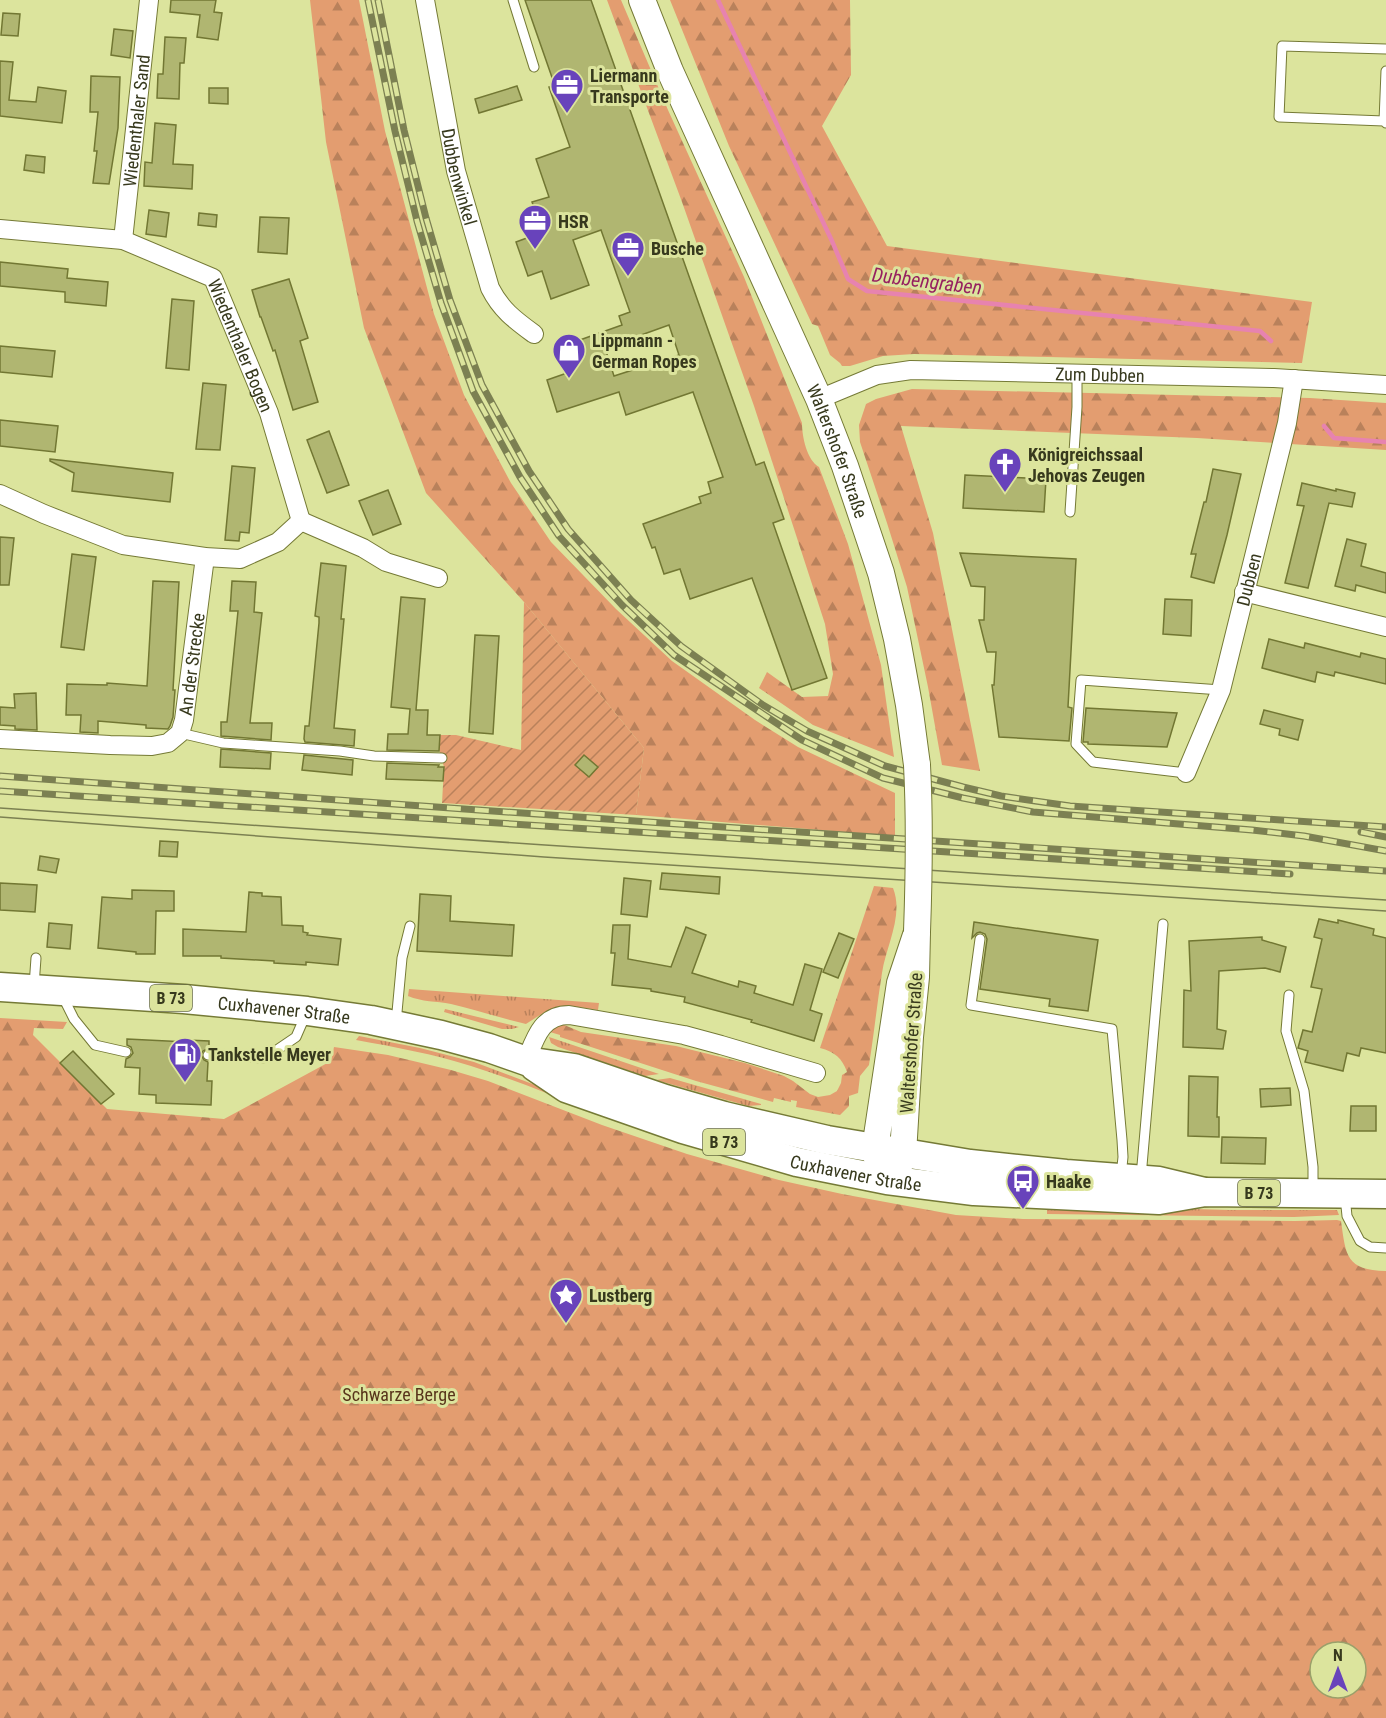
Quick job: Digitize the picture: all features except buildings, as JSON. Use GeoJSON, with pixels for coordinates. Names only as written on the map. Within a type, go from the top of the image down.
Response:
{"type":"FeatureCollection","features":[{"type":"Feature","properties":{"kind":"main road","name":"Waltershofer Straße"},"geometry":{"type":"LineString","coordinates":[[642,0],[670,71],[819,399],[845,466],[881,573],[897,639],[917,765],[920,819],[916,978],[903,1154]]}},
{"type":"Feature","properties":{"kind":"main road","name":"Waltershofer Straße"},"geometry":{"type":"LineString","coordinates":[[875,1149],[900,983],[916,932]]}},
{"type":"Feature","properties":{"kind":"main road","name":"Cuxhavener Straße"},"geometry":{"type":"LineString","coordinates":[[0,987],[184,999],[307,1011],[396,1025],[470,1043],[526,1061],[574,1068],[665,1100],[817,1138],[903,1154],[1032,1171],[1159,1181],[1205,1192]]}},
{"type":"Feature","properties":{"kind":"main road","name":"Cuxhavener Straße"},"geometry":{"type":"LineString","coordinates":[[526,1061],[566,1088],[683,1129],[797,1162],[887,1180],[974,1191],[1122,1199],[1159,1200],[1205,1192],[1386,1194]]}},
{"type":"Feature","properties":{"kind":"main road"},"geometry":{"type":"LineString","coordinates":[[875,1149],[879,1168],[887,1180],[897,1172],[903,1154]]}},
{"type":"Feature","properties":{"kind":"street","name":"Wiedenthaler Sand"},"geometry":{"type":"LineString","coordinates":[[123,240],[149,0]]}},
{"type":"Feature","properties":{"kind":"street","name":"Dubbenwinkel"},"geometry":{"type":"LineString","coordinates":[[425,0],[456,171],[490,288],[497,302],[510,316],[534,334]]}},
{"type":"Feature","properties":{"kind":"street","name":"Wiedenthaler Bogen"},"geometry":{"type":"LineString","coordinates":[[0,229],[123,240],[213,278],[269,413],[301,521]]}},
{"type":"Feature","properties":{"kind":"street","name":"Zum Dubben"},"geometry":{"type":"LineString","coordinates":[[819,399],[868,378],[898,371],[925,369],[1294,379],[1386,385]]}},
{"type":"Feature","properties":{"kind":"street","name":"Dubben"},"geometry":{"type":"LineString","coordinates":[[1186,773],[1221,690],[1285,432],[1294,379]]}},
{"type":"Feature","properties":{"kind":"street"},"geometry":{"type":"LineString","coordinates":[[0,494],[123,545],[205,557],[240,559],[278,542],[301,521],[363,548],[386,562],[438,578]]}},
{"type":"Feature","properties":{"kind":"street","name":"An der Strecke"},"geometry":{"type":"LineString","coordinates":[[0,739],[152,746],[168,743],[180,733],[184,720],[205,557]]}},
{"type":"Feature","properties":{"kind":"street"},"geometry":{"type":"LineString","coordinates":[[1244,592],[1386,627]]}},
{"type":"Feature","properties":{"kind":"street"},"geometry":{"type":"LineString","coordinates":[[526,1061],[543,1025],[553,1017],[569,1015],[684,1035],[816,1073]]}},
{"type":"Feature","properties":{"kind":"lane"},"geometry":{"type":"LineString","coordinates":[[513,0],[534,67]]}},
{"type":"Feature","properties":{"kind":"lane"},"geometry":{"type":"LineString","coordinates":[[1386,50],[1282,46],[1279,117],[1385,122],[1386,71]]}},
{"type":"Feature","properties":{"kind":"lane"},"geometry":{"type":"LineString","coordinates":[[1070,512],[1077,373]]}},
{"type":"Feature","properties":{"kind":"lane"},"geometry":{"type":"LineString","coordinates":[[1186,773],[1093,762],[1076,744],[1082,680],[1221,690]]}},
{"type":"Feature","properties":{"kind":"lane"},"geometry":{"type":"LineString","coordinates":[[180,733],[223,743],[329,750],[374,756],[441,758]]}},
{"type":"Feature","properties":{"kind":"lane"},"geometry":{"type":"LineString","coordinates":[[1131,1179],[1163,924]]}},
{"type":"Feature","properties":{"kind":"lane"},"geometry":{"type":"LineString","coordinates":[[396,1025],[402,958],[410,926]]}},
{"type":"Feature","properties":{"kind":"lane"},"geometry":{"type":"LineString","coordinates":[[980,939],[971,1005],[1112,1029],[1123,1156],[1131,1179]]}},
{"type":"Feature","properties":{"kind":"lane"},"geometry":{"type":"LineString","coordinates":[[36,958],[47,990],[95,1045],[126,1052]]}},
{"type":"Feature","properties":{"kind":"lane"},"geometry":{"type":"LineString","coordinates":[[1289,995],[1286,1031],[1304,1091],[1313,1167],[1312,1193]]}},
{"type":"Feature","properties":{"kind":"lane"},"geometry":{"type":"LineString","coordinates":[[208,1055],[265,1058],[296,1037],[307,1011]]}},
{"type":"Feature","properties":{"kind":"lane"},"geometry":{"type":"LineString","coordinates":[[1344,1193],[1347,1216],[1360,1241],[1370,1246],[1386,1248]]}},
{"type":"Feature","properties":{"kind":"green space"},"geometry":{"type":"Polygon","coordinates":[[[310,0],[359,0],[385,131],[434,314],[464,395],[511,483],[551,542],[616,609],[672,661],[755,720],[798,747],[895,793],[895,836],[636,815],[644,748],[524,602],[426,493],[364,328],[326,142],[310,0]]]}},
{"type":"Feature","properties":{"kind":"green space"},"geometry":{"type":"Polygon","coordinates":[[[607,0],[621,0],[744,277],[802,423],[808,454],[819,467],[848,544],[881,665],[894,757],[813,725],[759,688],[767,672],[802,697],[828,696],[833,674],[825,624],[754,406],[607,0]]]}},
{"type":"Feature","properties":{"kind":"green space"},"geometry":{"type":"Polygon","coordinates":[[[670,0],[850,0],[851,75],[822,126],[887,246],[1312,302],[1302,363],[914,354],[883,356],[850,366],[842,366],[830,355],[818,326],[812,324],[729,146],[670,0]]]}},
{"type":"Feature","properties":{"kind":"green space"},"geometry":{"type":"Polygon","coordinates":[[[912,389],[1310,398],[1386,403],[1386,450],[1197,438],[901,426],[933,533],[980,771],[942,765],[907,587],[860,442],[859,425],[866,404],[912,389]]]}},
{"type":"Feature","properties":{"kind":"green space"},"geometry":{"type":"Polygon","coordinates":[[[524,602],[644,748],[636,815],[442,803],[444,767],[439,749],[440,735],[456,735],[521,750],[524,602]]]}},
{"type":"Feature","properties":{"kind":"green space"},"geometry":{"type":"Polygon","coordinates":[[[874,886],[893,888],[896,898],[895,920],[882,973],[869,1065],[860,1076],[858,1093],[849,1096],[849,1106],[840,1115],[796,1107],[797,1101],[774,1098],[773,1102],[696,1081],[550,1032],[553,1027],[562,1024],[581,1032],[676,1046],[745,1063],[784,1076],[818,1097],[830,1095],[837,1091],[842,1075],[847,1072],[837,1056],[820,1048],[874,886]]]}},
{"type":"Feature","properties":{"kind":"green space"},"geometry":{"type":"Polygon","coordinates":[[[409,989],[599,1003],[598,1010],[567,1006],[553,1008],[526,1024],[451,1004],[413,998],[408,996],[409,989]]]}},
{"type":"Feature","properties":{"kind":"green space"},"geometry":{"type":"Polygon","coordinates":[[[445,1009],[519,1027],[502,1029],[444,1012],[445,1009]]]}},
{"type":"Feature","properties":{"kind":"green space","name":"Schwarze Berge"},"geometry":{"type":"Polygon","coordinates":[[[0,1018],[67,1022],[63,1029],[34,1028],[33,1035],[107,1109],[224,1119],[331,1061],[334,1047],[388,1055],[488,1081],[602,1125],[687,1154],[779,1180],[956,1215],[1023,1219],[1341,1221],[1350,1259],[1363,1268],[1386,1271],[1386,1718],[0,1718],[0,1018]]]}},
{"type":"Feature","properties":{"kind":"green space"},"geometry":{"type":"Polygon","coordinates":[[[359,1036],[474,1062],[652,1129],[916,1194],[911,1198],[845,1185],[715,1153],[628,1125],[494,1073],[428,1054],[356,1040],[359,1036]]]}},
{"type":"Feature","properties":{"kind":"green space"},"geometry":{"type":"Polygon","coordinates":[[[549,1037],[659,1074],[645,1076],[558,1047],[551,1043],[549,1037]]]}},
{"type":"Feature","properties":{"kind":"green space"},"geometry":{"type":"Polygon","coordinates":[[[670,1078],[761,1105],[748,1106],[656,1080],[670,1078]]]}},
{"type":"Feature","properties":{"kind":"green space"},"geometry":{"type":"Polygon","coordinates":[[[1080,1206],[1337,1210],[1339,1215],[1294,1217],[1047,1214],[1047,1210],[1080,1206]]]}},
{"type":"Feature","properties":{"kind":"waterway","name":"Dubbengraben"},"geometry":{"type":"LineString","coordinates":[[718,0],[848,279],[867,291],[1260,331],[1271,341]]}},
{"type":"Feature","properties":{"kind":"waterway","name":"Dubbengraben"},"geometry":{"type":"LineString","coordinates":[[1324,426],[1334,438],[1386,442]]}},
{"type":"Feature","properties":{"kind":"tram line"},"geometry":{"type":"LineString","coordinates":[[0,808],[1386,900]]}},
{"type":"Feature","properties":{"kind":"tram line"},"geometry":{"type":"LineString","coordinates":[[0,817],[544,857],[1386,911]]}},
{"type":"Feature","properties":{"kind":"railway"},"geometry":{"type":"LineString","coordinates":[[368,0],[395,131],[417,221],[441,303],[473,391],[520,477],[559,536],[622,605],[674,655],[802,740],[883,778],[963,798],[1033,812],[1252,830],[1304,836],[1386,851]]}},
{"type":"Feature","properties":{"kind":"railway"},"geometry":{"type":"LineString","coordinates":[[378,0],[404,130],[426,218],[450,300],[482,385],[529,471],[568,529],[631,600],[681,646],[763,705],[807,731],[885,766],[963,787],[1001,796],[1070,806],[1386,827]]}},
{"type":"Feature","properties":{"kind":"railway"},"geometry":{"type":"LineString","coordinates":[[0,776],[1386,871]]}},
{"type":"Feature","properties":{"kind":"railway"},"geometry":{"type":"LineString","coordinates":[[0,791],[1290,874]]}},
{"type":"Feature","properties":{"kind":"railway"},"geometry":{"type":"LineString","coordinates":[[1361,832],[1386,837]]}},
{"type":"Feature","properties":{"kind":"place","name":"Liermann Transporte"},"geometry":{"type":"Point","coordinates":[567,114]}},
{"type":"Feature","properties":{"kind":"place","name":"HSR"},"geometry":{"type":"Point","coordinates":[535,250]}},
{"type":"Feature","properties":{"kind":"place","name":"Busche"},"geometry":{"type":"Point","coordinates":[628,277]}},
{"type":"Feature","properties":{"kind":"place","name":"Lippmann - German Ropes"},"geometry":{"type":"Point","coordinates":[569,379]}},
{"type":"Feature","properties":{"kind":"place","name":"Königreichssaal Jehovas Zeugen"},"geometry":{"type":"Point","coordinates":[1005,493]}},
{"type":"Feature","properties":{"kind":"place","name":"Tankstelle Meyer"},"geometry":{"type":"Point","coordinates":[185,1083]}},
{"type":"Feature","properties":{"kind":"place","name":"Haake"},"geometry":{"type":"Point","coordinates":[1023,1210]}},
{"type":"Feature","properties":{"kind":"place","name":"Lustberg"},"geometry":{"type":"Point","coordinates":[566,1324]}}]}
